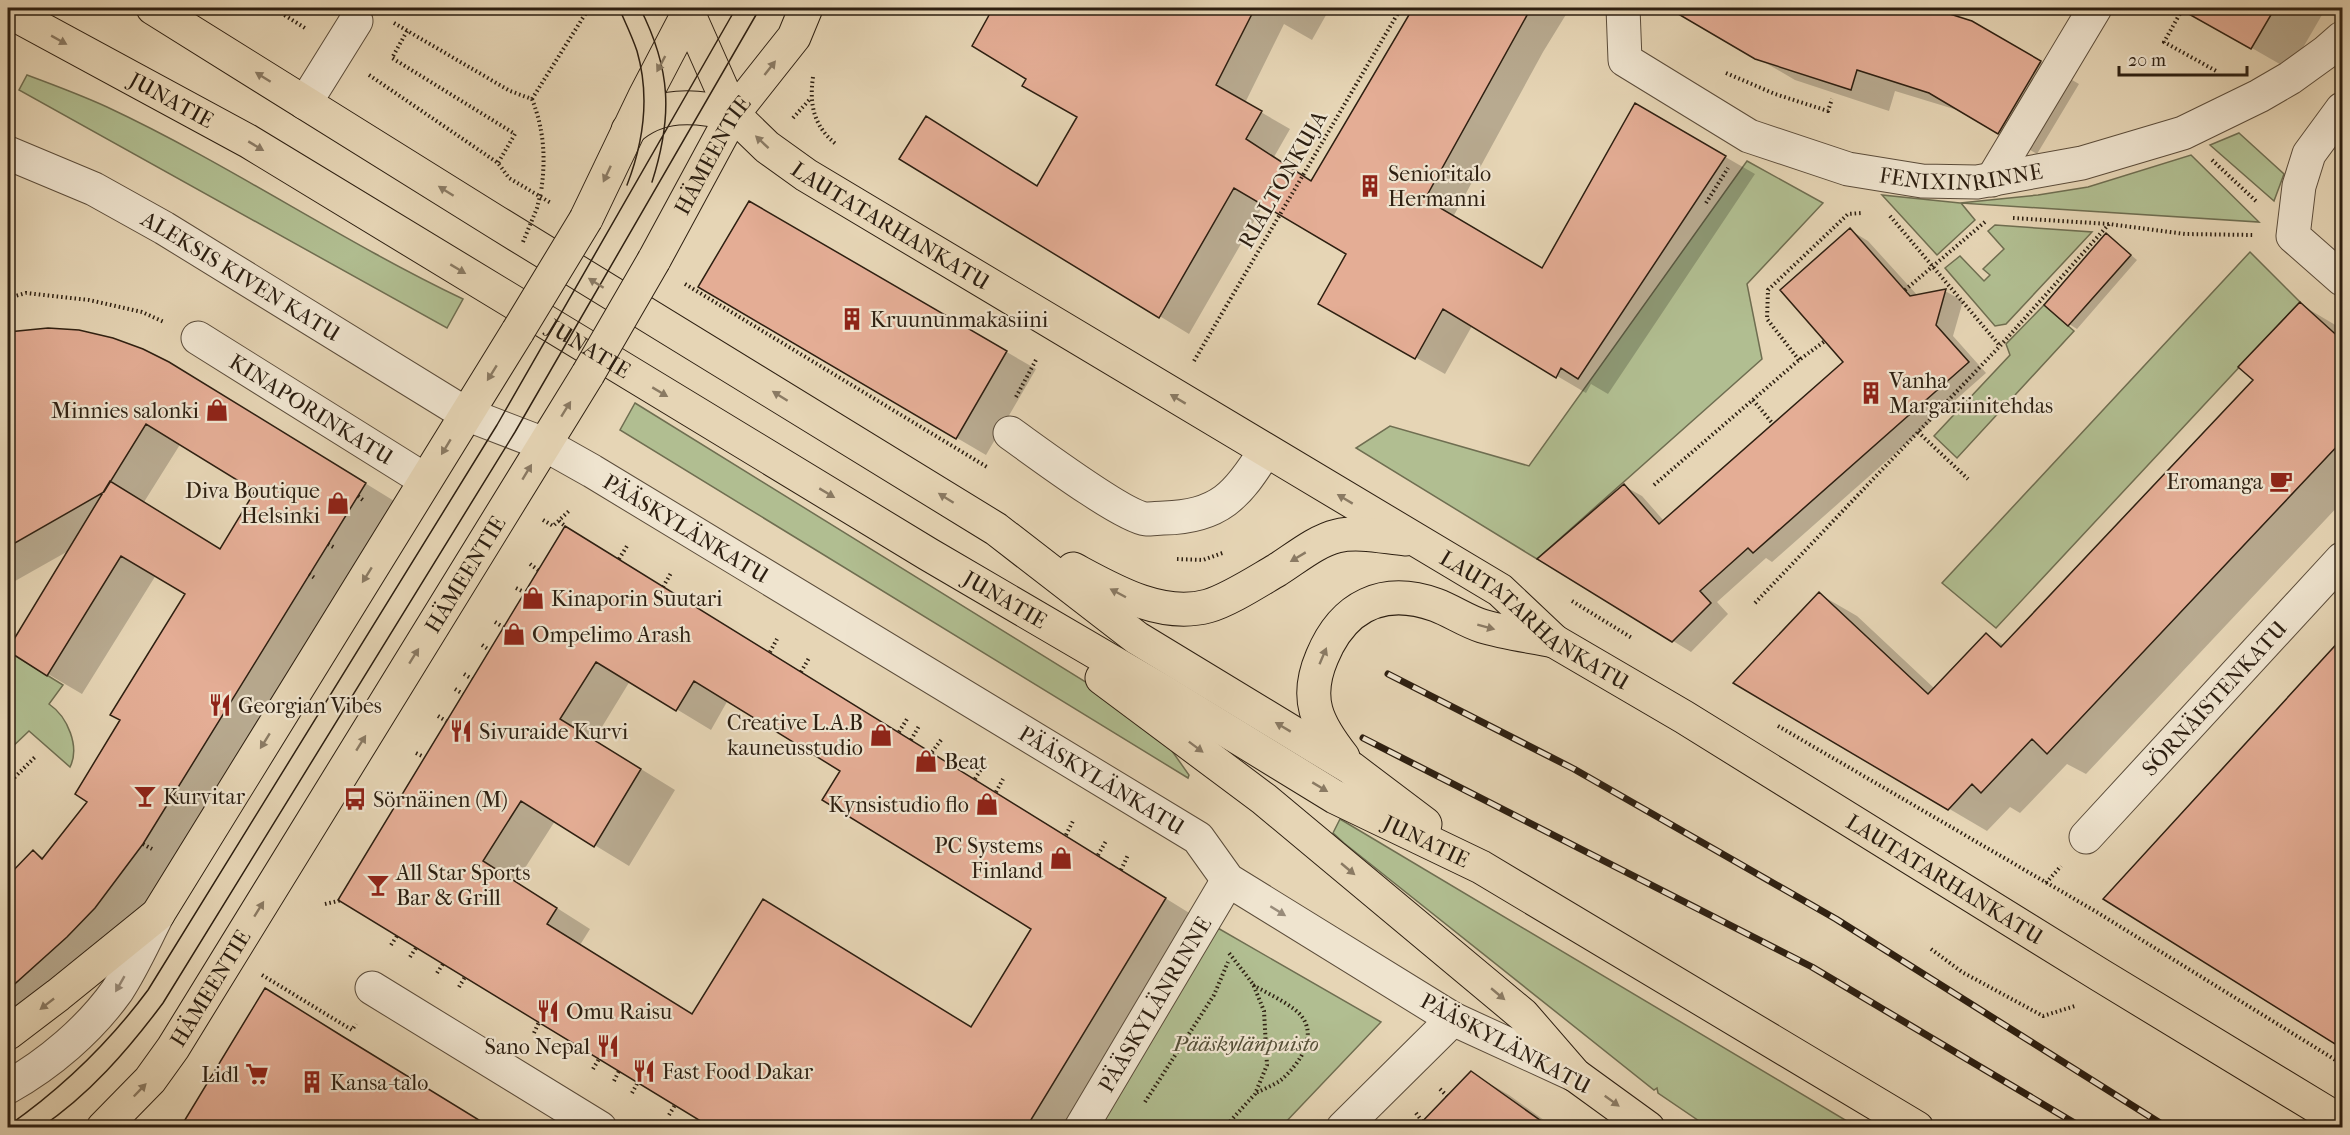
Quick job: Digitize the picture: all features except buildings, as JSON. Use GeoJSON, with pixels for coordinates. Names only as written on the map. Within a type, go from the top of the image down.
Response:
{"type":"FeatureCollection","features":[{"type":"Feature","properties":{"kind":"main road","name":"JUNATIE"},"geometry":{"type":"LineString","coordinates":[[153,8],[996,529],[1137,638],[1351,768],[1481,867]]}},
{"type":"Feature","properties":{"kind":"main road","name":"HÄMEENTIE"},"geometry":{"type":"LineString","coordinates":[[103,1128],[150,1080],[173,1048],[588,374],[654,260],[733,114],[794,37],[806,8]]}},
{"type":"Feature","properties":{"kind":"main road"},"geometry":{"type":"LineString","coordinates":[[689,9],[733,114]]}},
{"type":"Feature","properties":{"kind":"main road"},"geometry":{"type":"LineString","coordinates":[[8,1033],[35,1014],[158,914],[518,331],[573,214],[628,130],[689,9]]}},
{"type":"Feature","properties":{"kind":"main road","name":"JUNATIE"},"geometry":{"type":"LineString","coordinates":[[8,12],[248,141],[928,555],[1162,691],[1335,796],[1481,867]]}},
{"type":"Feature","properties":{"kind":"main road"},"geometry":{"type":"LineString","coordinates":[[628,130],[645,116],[679,107],[702,107],[733,114]]}},
{"type":"Feature","properties":{"kind":"main road","name":"LAUTATARHANKATU"},"geometry":{"type":"LineString","coordinates":[[733,114],[767,147],[806,175],[1500,590],[1554,641],[1684,717],[2100,975],[2343,1122]]}},
{"type":"Feature","properties":{"kind":"main road"},"geometry":{"type":"LineString","coordinates":[[996,529],[1128,598],[1157,605],[1186,608],[1208,606],[1254,584],[1325,539],[1352,534],[1413,540]]}},
{"type":"Feature","properties":{"kind":"main road"},"geometry":{"type":"LineString","coordinates":[[928,555],[1149,712],[1264,799],[1523,1015],[1575,1075]]}},
{"type":"Feature","properties":{"kind":"main road"},"geometry":{"type":"LineString","coordinates":[[1351,768],[1324,733],[1313,698],[1317,669],[1330,640],[1345,618],[1355,610],[1370,602],[1404,598],[1436,605],[1484,627],[1554,641]]}},
{"type":"Feature","properties":{"kind":"main road"},"geometry":{"type":"LineString","coordinates":[[1481,867],[1917,1128]]}},
{"type":"Feature","properties":{"kind":"main road","name":"PÄÄSKYLÄNKATU"},"geometry":{"type":"LineString","coordinates":[[1575,1075],[1648,1128]]}},
{"type":"Feature","properties":{"kind":"street","name":"FENIXINRINNE"},"geometry":{"type":"LineString","coordinates":[[1623,8],[1625,60],[1749,136],[1848,169],[1922,181],[1992,180],[2082,163],[2183,133],[2259,96],[2317,59],[2343,38]]}},
{"type":"Feature","properties":{"kind":"street"},"geometry":{"type":"LineString","coordinates":[[1992,180],[2095,8]]}},
{"type":"Feature","properties":{"kind":"street"},"geometry":{"type":"LineString","coordinates":[[305,103],[339,49],[372,20]]}},
{"type":"Feature","properties":{"kind":"street"},"geometry":{"type":"LineString","coordinates":[[2343,109],[2309,154],[2299,186],[2293,236],[2343,279]]}},
{"type":"Feature","properties":{"kind":"street","name":"ALEKSIS KIVEN KATU"},"geometry":{"type":"LineString","coordinates":[[8,153],[94,189],[164,228],[466,414],[544,444]]}},
{"type":"Feature","properties":{"kind":"street","name":"KINAPORINKATU"},"geometry":{"type":"LineString","coordinates":[[198,338],[425,480]]}},
{"type":"Feature","properties":{"kind":"street"},"geometry":{"type":"LineString","coordinates":[[1010,433],[1117,505],[1145,519],[1189,517],[1220,505],[1250,476],[1265,451]]}},
{"type":"Feature","properties":{"kind":"street","name":"PÄÄSKYLÄNKATU"},"geometry":{"type":"LineString","coordinates":[[544,444],[1198,838],[1228,880],[1454,1019],[1575,1075]]}},
{"type":"Feature","properties":{"kind":"street","name":"SÖRNÄISTENKATU"},"geometry":{"type":"LineString","coordinates":[[2086,837],[2343,559]]}},
{"type":"Feature","properties":{"kind":"street","name":"PÄÄSKYLÄNRINNE"},"geometry":{"type":"LineString","coordinates":[[1080,1128],[1228,880]]}},
{"type":"Feature","properties":{"kind":"street"},"geometry":{"type":"LineString","coordinates":[[8,1087],[39,1069],[88,1024],[117,990],[158,914]]}},
{"type":"Feature","properties":{"kind":"street"},"geometry":{"type":"LineString","coordinates":[[372,988],[600,1128]]}},
{"type":"Feature","properties":{"kind":"street"},"geometry":{"type":"LineString","coordinates":[[1343,1128],[1454,1019]]}},
{"type":"Feature","properties":{"kind":"path"},"geometry":{"type":"LineString","coordinates":[[273,8],[339,49],[352,58],[372,78],[498,163],[509,178],[573,214]]}},
{"type":"Feature","properties":{"kind":"path"},"geometry":{"type":"LineString","coordinates":[[532,99],[589,8]]}},
{"type":"Feature","properties":{"kind":"path","name":"RIALTONKUJA"},"geometry":{"type":"LineString","coordinates":[[1190,367],[1401,8]]}},
{"type":"Feature","properties":{"kind":"path"},"geometry":{"type":"LineString","coordinates":[[2182,10],[2164,42],[2259,96]]}},
{"type":"Feature","properties":{"kind":"path"},"geometry":{"type":"LineString","coordinates":[[372,20],[407,31],[510,91],[532,99],[540,120],[544,147],[541,192],[530,226],[518,250]]}},
{"type":"Feature","properties":{"kind":"path"},"geometry":{"type":"LineString","coordinates":[[407,31],[392,58],[515,134],[498,163]]}},
{"type":"Feature","properties":{"kind":"path"},"geometry":{"type":"LineString","coordinates":[[1718,72],[1828,111],[1832,99]]}},
{"type":"Feature","properties":{"kind":"path"},"geometry":{"type":"LineString","coordinates":[[2183,133],[2260,204]]}},
{"type":"Feature","properties":{"kind":"path"},"geometry":{"type":"LineString","coordinates":[[1885,210],[2001,346]]}},
{"type":"Feature","properties":{"kind":"path"},"geometry":{"type":"LineString","coordinates":[[1799,360],[1767,319],[1768,290],[1848,214],[1866,212]]}},
{"type":"Feature","properties":{"kind":"path"},"geometry":{"type":"LineString","coordinates":[[1905,290],[1992,216]]}},
{"type":"Feature","properties":{"kind":"path"},"geometry":{"type":"LineString","coordinates":[[2004,217],[2109,224],[2185,234],[2293,236]]}},
{"type":"Feature","properties":{"kind":"path"},"geometry":{"type":"LineString","coordinates":[[1755,603],[2001,346],[2109,224]]}},
{"type":"Feature","properties":{"kind":"path"},"geometry":{"type":"LineString","coordinates":[[683,283],[989,468]]}},
{"type":"Feature","properties":{"kind":"path"},"geometry":{"type":"LineString","coordinates":[[8,298],[26,293],[89,300],[142,312],[198,338]]}},
{"type":"Feature","properties":{"kind":"path"},"geometry":{"type":"LineString","coordinates":[[1654,485],[1799,360],[1825,341]]}},
{"type":"Feature","properties":{"kind":"path"},"geometry":{"type":"LineString","coordinates":[[1020,390],[1035,361]]}},
{"type":"Feature","properties":{"kind":"path"},"geometry":{"type":"LineString","coordinates":[[1753,400],[1773,424]]}},
{"type":"Feature","properties":{"kind":"path"},"geometry":{"type":"LineString","coordinates":[[1918,432],[1968,478]]}},
{"type":"Feature","properties":{"kind":"path"},"geometry":{"type":"LineString","coordinates":[[358,496],[364,501]]}},
{"type":"Feature","properties":{"kind":"path"},"geometry":{"type":"LineString","coordinates":[[553,526],[570,510]]}},
{"type":"Feature","properties":{"kind":"path"},"geometry":{"type":"LineString","coordinates":[[559,521],[565,526]]}},
{"type":"Feature","properties":{"kind":"path"},"geometry":{"type":"LineString","coordinates":[[328,544],[335,548]]}},
{"type":"Feature","properties":{"kind":"path"},"geometry":{"type":"LineString","coordinates":[[619,559],[627,546]]}},
{"type":"Feature","properties":{"kind":"path"},"geometry":{"type":"LineString","coordinates":[[1168,559],[1203,560],[1235,549]]}},
{"type":"Feature","properties":{"kind":"path"},"geometry":{"type":"LineString","coordinates":[[530,564],[538,570]]}},
{"type":"Feature","properties":{"kind":"path"},"geometry":{"type":"LineString","coordinates":[[663,587],[671,573]]}},
{"type":"Feature","properties":{"kind":"path"},"geometry":{"type":"LineString","coordinates":[[309,574],[316,579]]}},
{"type":"Feature","properties":{"kind":"path"},"geometry":{"type":"LineString","coordinates":[[516,588],[524,592]]}},
{"type":"Feature","properties":{"kind":"path"},"geometry":{"type":"LineString","coordinates":[[1565,597],[1636,640]]}},
{"type":"Feature","properties":{"kind":"path"},"geometry":{"type":"LineString","coordinates":[[495,622],[503,627]]}},
{"type":"Feature","properties":{"kind":"path"},"geometry":{"type":"LineString","coordinates":[[770,652],[777,639]]}},
{"type":"Feature","properties":{"kind":"path"},"geometry":{"type":"LineString","coordinates":[[482,645],[489,650]]}},
{"type":"Feature","properties":{"kind":"path"},"geometry":{"type":"LineString","coordinates":[[801,672],[809,658]]}},
{"type":"Feature","properties":{"kind":"path"},"geometry":{"type":"LineString","coordinates":[[464,674],[472,679]]}},
{"type":"Feature","properties":{"kind":"path"},"geometry":{"type":"LineString","coordinates":[[455,689],[463,694]]}},
{"type":"Feature","properties":{"kind":"path"},"geometry":{"type":"LineString","coordinates":[[438,716],[446,721]]}},
{"type":"Feature","properties":{"kind":"path"},"geometry":{"type":"LineString","coordinates":[[899,732],[907,719]]}},
{"type":"Feature","properties":{"kind":"path"},"geometry":{"type":"LineString","coordinates":[[1769,720],[2095,911],[2343,1064]]}},
{"type":"Feature","properties":{"kind":"path"},"geometry":{"type":"LineString","coordinates":[[911,740],[919,726]]}},
{"type":"Feature","properties":{"kind":"path"},"geometry":{"type":"LineString","coordinates":[[932,752],[941,740]]}},
{"type":"Feature","properties":{"kind":"path"},"geometry":{"type":"LineString","coordinates":[[416,753],[424,757]]}},
{"type":"Feature","properties":{"kind":"path"},"geometry":{"type":"LineString","coordinates":[[8,784],[36,756]]}},
{"type":"Feature","properties":{"kind":"path"},"geometry":{"type":"LineString","coordinates":[[975,779],[983,766]]}},
{"type":"Feature","properties":{"kind":"path"},"geometry":{"type":"LineString","coordinates":[[996,792],[1003,778]]}},
{"type":"Feature","properties":{"kind":"path"},"geometry":{"type":"LineString","coordinates":[[173,796],[181,802]]}},
{"type":"Feature","properties":{"kind":"path"},"geometry":{"type":"LineString","coordinates":[[390,796],[398,801]]}},
{"type":"Feature","properties":{"kind":"path"},"geometry":{"type":"LineString","coordinates":[[1065,835],[1073,821]]}},
{"type":"Feature","properties":{"kind":"path"},"geometry":{"type":"LineString","coordinates":[[1098,855],[1107,842]]}},
{"type":"Feature","properties":{"kind":"path"},"geometry":{"type":"LineString","coordinates":[[143,844],[152,850]]}},
{"type":"Feature","properties":{"kind":"path"},"geometry":{"type":"LineString","coordinates":[[1122,870],[1128,855]]}},
{"type":"Feature","properties":{"kind":"path"},"geometry":{"type":"LineString","coordinates":[[325,904],[342,900]]}},
{"type":"Feature","properties":{"kind":"path"},"geometry":{"type":"LineString","coordinates":[[391,945],[397,936]]}},
{"type":"Feature","properties":{"kind":"path"},"geometry":{"type":"LineString","coordinates":[[1225,947],[1253,984],[1264,1011],[1267,1065],[1255,1094]]}},
{"type":"Feature","properties":{"kind":"path"},"geometry":{"type":"LineString","coordinates":[[410,957],[416,948]]}},
{"type":"Feature","properties":{"kind":"path"},"geometry":{"type":"LineString","coordinates":[[1931,949],[1962,972],[2043,1016],[2057,1012]]}},
{"type":"Feature","properties":{"kind":"path"},"geometry":{"type":"LineString","coordinates":[[1141,1108],[1214,995],[1230,956]]}},
{"type":"Feature","properties":{"kind":"path"},"geometry":{"type":"LineString","coordinates":[[437,973],[442,964]]}},
{"type":"Feature","properties":{"kind":"path"},"geometry":{"type":"LineString","coordinates":[[256,972],[352,1030]]}},
{"type":"Feature","properties":{"kind":"path"},"geometry":{"type":"LineString","coordinates":[[459,987],[465,977]]}},
{"type":"Feature","properties":{"kind":"path"},"geometry":{"type":"LineString","coordinates":[[1224,1128],[1255,1094],[1280,1080],[1296,1065],[1309,1041],[1306,1023],[1295,1010],[1253,984]]}},
{"type":"Feature","properties":{"kind":"path"},"geometry":{"type":"LineString","coordinates":[[534,1033],[539,1022]]}},
{"type":"Feature","properties":{"kind":"path"},"geometry":{"type":"LineString","coordinates":[[566,1052],[572,1042]]}},
{"type":"Feature","properties":{"kind":"path"},"geometry":{"type":"LineString","coordinates":[[593,1069],[599,1059]]}},
{"type":"Feature","properties":{"kind":"path"},"geometry":{"type":"LineString","coordinates":[[614,1082],[619,1071]]}},
{"type":"Feature","properties":{"kind":"path"},"geometry":{"type":"LineString","coordinates":[[632,1093],[638,1082]]}},
{"type":"Feature","properties":{"kind":"path"},"geometry":{"type":"LineString","coordinates":[[1440,1089],[1447,1096]]}},
{"type":"Feature","properties":{"kind":"path"},"geometry":{"type":"LineString","coordinates":[[669,1115],[675,1105]]}},
{"type":"Feature","properties":{"kind":"path"},"geometry":{"type":"LineString","coordinates":[[1416,1113],[1422,1120]]}},
{"type":"Feature","properties":{"kind":"green space"},"geometry":{"type":"Polygon","coordinates":[[[27,75],[67,90],[152,129],[373,253],[463,299],[447,328],[19,90],[27,75]]]}},
{"type":"Feature","properties":{"kind":"green space"},"geometry":{"type":"Polygon","coordinates":[[[2239,133],[2284,174],[2274,201],[2210,145],[2239,133]]]}},
{"type":"Feature","properties":{"kind":"green space"},"geometry":{"type":"Polygon","coordinates":[[[2191,155],[2259,222],[1961,203],[1975,220],[1937,255],[1882,195],[1960,203],[2038,195],[2088,187],[2191,155]]]}},
{"type":"Feature","properties":{"kind":"green space"},"geometry":{"type":"Polygon","coordinates":[[[1747,161],[1823,203],[1747,284],[1762,359],[1537,559],[1356,448],[1390,426],[1529,466],[1747,161]]]}},
{"type":"Feature","properties":{"kind":"green space"},"geometry":{"type":"Polygon","coordinates":[[[1995,225],[2092,232],[2006,324],[1995,326],[1945,268],[1960,256],[1984,281],[1990,275],[1983,269],[2004,249],[1988,231],[1995,225]]]}},
{"type":"Feature","properties":{"kind":"green space"},"geometry":{"type":"Polygon","coordinates":[[[2250,252],[2300,302],[1996,628],[1942,583],[2250,252]]]}},
{"type":"Feature","properties":{"kind":"green space"},"geometry":{"type":"Polygon","coordinates":[[[2044,305],[2074,331],[1957,458],[1934,436],[2010,355],[2006,344],[2044,305]]]}},
{"type":"Feature","properties":{"kind":"green space"},"geometry":{"type":"Polygon","coordinates":[[[635,403],[1131,710],[1160,734],[1189,775],[1188,778],[620,430],[635,403]]]}},
{"type":"Feature","properties":{"kind":"green space"},"geometry":{"type":"Polygon","coordinates":[[[8,651],[63,685],[49,704],[67,724],[73,742],[74,751],[70,767],[29,731],[8,751],[8,651]]]}},
{"type":"Feature","properties":{"kind":"green space"},"geometry":{"type":"Polygon","coordinates":[[[1340,819],[1857,1127],[1708,1127],[1658,1093],[1657,1088],[1654,1090],[1344,843],[1333,833],[1340,819]]]}},
{"type":"Feature","properties":{"kind":"green space","name":"Pääskylänpuisto"},"geometry":{"type":"Polygon","coordinates":[[[1216,927],[1381,1022],[1281,1127],[1097,1128],[1216,927]]]}},
{"type":"Feature","properties":{"kind":"tram line"},"geometry":{"type":"LineString","coordinates":[[619,8],[637,51],[644,102],[638,152],[627,185]]}},
{"type":"Feature","properties":{"kind":"tram line"},"geometry":{"type":"LineString","coordinates":[[640,8],[658,52],[666,93],[663,136],[652,182]]}},
{"type":"Feature","properties":{"kind":"tram line"},"geometry":{"type":"LineString","coordinates":[[8,1126],[83,1064],[117,1029],[148,990],[497,425],[736,8]]}},
{"type":"Feature","properties":{"kind":"tram line"},"geometry":{"type":"LineString","coordinates":[[40,1128],[75,1101],[107,1071],[163,1003],[515,432],[760,8]]}},
{"type":"Feature","properties":{"kind":"railway"},"geometry":{"type":"LineString","coordinates":[[1388,674],[1574,769],[1836,919],[2168,1128]]}},
{"type":"Feature","properties":{"kind":"railway"},"geometry":{"type":"LineString","coordinates":[[1363,738],[1812,967],[2083,1128]]}},
{"type":"Feature","properties":{"kind":"place","name":"Senioritalo Hermanni"},"geometry":{"type":"Point","coordinates":[1370,186]}},
{"type":"Feature","properties":{"kind":"place","name":"Kruununmakasiini"},"geometry":{"type":"Point","coordinates":[852,319]}},
{"type":"Feature","properties":{"kind":"place","name":"Vanha Margariinitehdas"},"geometry":{"type":"Point","coordinates":[1871,393]}},
{"type":"Feature","properties":{"kind":"place","name":"Minnies salonki"},"geometry":{"type":"Point","coordinates":[217,410]}},
{"type":"Feature","properties":{"kind":"place","name":"Eromanga"},"geometry":{"type":"Point","coordinates":[2281,481]}},
{"type":"Feature","properties":{"kind":"place","name":"Diva Boutique Helsinki"},"geometry":{"type":"Point","coordinates":[338,503]}},
{"type":"Feature","properties":{"kind":"place","name":"Kinaporin Suutari"},"geometry":{"type":"Point","coordinates":[533,598]}},
{"type":"Feature","properties":{"kind":"place","name":"Ompelimo Arash"},"geometry":{"type":"Point","coordinates":[514,634]}},
{"type":"Feature","properties":{"kind":"place","name":"Georgian Vibes"},"geometry":{"type":"Point","coordinates":[220,705]}},
{"type":"Feature","properties":{"kind":"place","name":"Sivuraide Kurvi"},"geometry":{"type":"Point","coordinates":[461,731]}},
{"type":"Feature","properties":{"kind":"place","name":"Creative L.A.B kauneusstudio"},"geometry":{"type":"Point","coordinates":[881,735]}},
{"type":"Feature","properties":{"kind":"place","name":"Beat"},"geometry":{"type":"Point","coordinates":[926,761]}},
{"type":"Feature","properties":{"kind":"place","name":"Kurvitar"},"geometry":{"type":"Point","coordinates":[145,796]}},
{"type":"Feature","properties":{"kind":"place","name":"Sörnäinen (M)"},"geometry":{"type":"Point","coordinates":[355,799]}},
{"type":"Feature","properties":{"kind":"place","name":"Kynsistudio flo"},"geometry":{"type":"Point","coordinates":[987,804]}},
{"type":"Feature","properties":{"kind":"place","name":"PC Systems Finland"},"geometry":{"type":"Point","coordinates":[1061,858]}},
{"type":"Feature","properties":{"kind":"place","name":"All Star Sports Bar & Grill"},"geometry":{"type":"Point","coordinates":[378,885]}},
{"type":"Feature","properties":{"kind":"place","name":"Omu Raisu"},"geometry":{"type":"Point","coordinates":[548,1011]}},
{"type":"Feature","properties":{"kind":"place","name":"Sano Nepal"},"geometry":{"type":"Point","coordinates":[608,1046]}},
{"type":"Feature","properties":{"kind":"place","name":"Fast Food Dakar"},"geometry":{"type":"Point","coordinates":[644,1071]}},
{"type":"Feature","properties":{"kind":"place","name":"Lidl"},"geometry":{"type":"Point","coordinates":[257,1074]}},
{"type":"Feature","properties":{"kind":"place","name":"Kansa-talo"},"geometry":{"type":"Point","coordinates":[312,1082]}}]}
